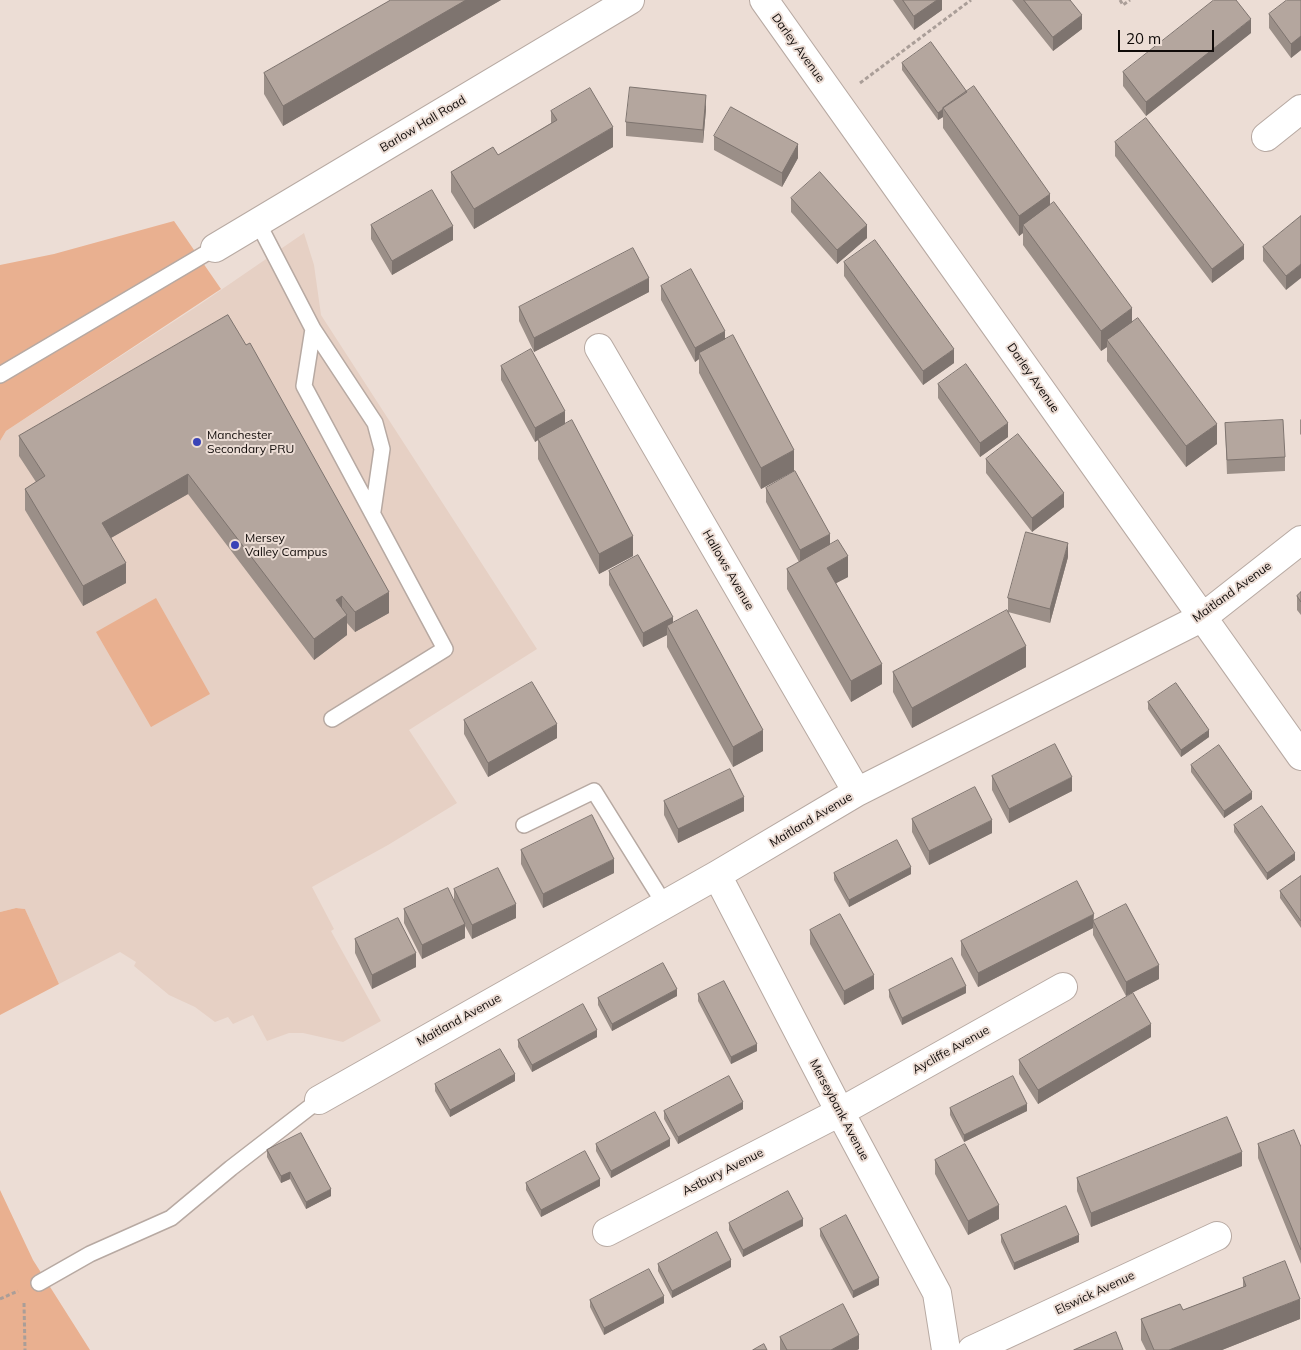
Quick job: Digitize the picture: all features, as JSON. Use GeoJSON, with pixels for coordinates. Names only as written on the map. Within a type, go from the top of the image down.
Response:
{"type":"FeatureCollection","features":[{"type":"Feature","properties":{"kind":"street","name":"Barlow Hall Road"},"geometry":{"type":"LineString","coordinates":[[215,248],[630,0]]}},
{"type":"Feature","properties":{"kind":"street","name":"Darley Avenue"},"geometry":{"type":"LineString","coordinates":[[764,0],[1301,756]]}},
{"type":"Feature","properties":{"kind":"street"},"geometry":{"type":"LineString","coordinates":[[1266,137],[1301,109]]}},
{"type":"Feature","properties":{"kind":"street","name":"Hallows Avenue"},"geometry":{"type":"LineString","coordinates":[[599,348],[857,792]]}},
{"type":"Feature","properties":{"kind":"street","name":"Maitland Avenue"},"geometry":{"type":"LineString","coordinates":[[319,1100],[717,875],[857,792],[1203,617],[1301,540]]}},
{"type":"Feature","properties":{"kind":"street","name":"Merseybank Avenue"},"geometry":{"type":"LineString","coordinates":[[717,875],[840,1112],[937,1293],[946,1350]]}},
{"type":"Feature","properties":{"kind":"street","name":"Aycliffe Avenue"},"geometry":{"type":"LineString","coordinates":[[840,1112],[1063,987]]}},
{"type":"Feature","properties":{"kind":"street","name":"Astbury Avenue"},"geometry":{"type":"LineString","coordinates":[[607,1232],[840,1112]]}},
{"type":"Feature","properties":{"kind":"street","name":"Elswick Avenue"},"geometry":{"type":"LineString","coordinates":[[972,1350],[1217,1236]]}},
{"type":"Feature","properties":{"kind":"lane"},"geometry":{"type":"LineString","coordinates":[[258,223],[313,328],[375,423],[382,449],[373,512]]}},
{"type":"Feature","properties":{"kind":"lane"},"geometry":{"type":"LineString","coordinates":[[0,375],[215,248]]}},
{"type":"Feature","properties":{"kind":"lane"},"geometry":{"type":"LineString","coordinates":[[313,328],[304,386],[445,649],[332,719]]}},
{"type":"Feature","properties":{"kind":"lane"},"geometry":{"type":"LineString","coordinates":[[524,825],[594,791],[664,905]]}},
{"type":"Feature","properties":{"kind":"lane"},"geometry":{"type":"LineString","coordinates":[[40,1283],[90,1254],[171,1218],[231,1168],[319,1100]]}},
{"type":"Feature","properties":{"kind":"path"},"geometry":{"type":"LineString","coordinates":[[836,101],[972,0]]}},
{"type":"Feature","properties":{"kind":"path"},"geometry":{"type":"LineString","coordinates":[[1120,0],[1123,5],[1130,0]]}},
{"type":"Feature","properties":{"kind":"path"},"geometry":{"type":"LineString","coordinates":[[0,1299],[18,1291],[25,1305],[25,1350]]}},
{"type":"Feature","properties":{"kind":"shaded area"},"geometry":{"type":"Polygon","coordinates":[[[174,221],[221,289],[6,431],[0,441],[0,265],[54,254],[174,221]]]}},
{"type":"Feature","properties":{"kind":"shaded area","name":"Mersey Valley Campus"},"geometry":{"type":"Polygon","coordinates":[[[304,233],[314,265],[321,315],[537,649],[409,730],[457,803],[388,845],[312,887],[334,929],[331,931],[381,1021],[343,1042],[303,1033],[289,1033],[267,1041],[253,1015],[233,1024],[228,1017],[215,1022],[195,1007],[169,995],[134,966],[136,962],[120,952],[59,984],[25,909],[16,908],[0,912],[0,441],[6,431],[199,305],[304,233]]]}},
{"type":"Feature","properties":{"kind":"shaded area"},"geometry":{"type":"Polygon","coordinates":[[[156,598],[210,694],[151,727],[96,632],[156,598]]]}},
{"type":"Feature","properties":{"kind":"shaded area"},"geometry":{"type":"Polygon","coordinates":[[[16,908],[25,909],[59,984],[0,1015],[0,912],[16,908]]]}},
{"type":"Feature","properties":{"kind":"shaded area"},"geometry":{"type":"Polygon","coordinates":[[[0,1190],[33,1260],[90,1350],[0,1350],[0,1190]]]}},
{"type":"Feature","properties":{"kind":"building"},"geometry":{"type":"Polygon","coordinates":[[[391,0],[466,0],[283,106],[264,73],[391,0]]]}},
{"type":"Feature","properties":{"kind":"building"},"geometry":{"type":"Polygon","coordinates":[[[903,0],[937,0],[914,16],[903,0]]]}},
{"type":"Feature","properties":{"kind":"building"},"geometry":{"type":"Polygon","coordinates":[[[1024,0],[1070,0],[1082,15],[1053,37],[1024,0]]]}},
{"type":"Feature","properties":{"kind":"building"},"geometry":{"type":"Polygon","coordinates":[[[1214,0],[1236,0],[1251,19],[1146,102],[1123,72],[1214,0]]]}},
{"type":"Feature","properties":{"kind":"building"},"geometry":{"type":"Polygon","coordinates":[[[1287,0],[1301,0],[1301,36],[1291,44],[1269,14],[1287,0]]]}},
{"type":"Feature","properties":{"kind":"building"},"geometry":{"type":"Polygon","coordinates":[[[931,42],[967,92],[938,113],[902,63],[931,42]]]}},
{"type":"Feature","properties":{"kind":"building"},"geometry":{"type":"Polygon","coordinates":[[[974,86],[1050,194],[1019,216],[943,108],[974,86]]]}},
{"type":"Feature","properties":{"kind":"building"},"geometry":{"type":"Polygon","coordinates":[[[630,87],[706,95],[703,130],[626,122],[630,87]]]}},
{"type":"Feature","properties":{"kind":"building"},"geometry":{"type":"Polygon","coordinates":[[[590,88],[613,127],[474,209],[451,172],[493,147],[498,155],[557,120],[551,111],[590,88]]]}},
{"type":"Feature","properties":{"kind":"building"},"geometry":{"type":"Polygon","coordinates":[[[731,107],[798,144],[782,173],[714,136],[731,107]]]}},
{"type":"Feature","properties":{"kind":"building"},"geometry":{"type":"Polygon","coordinates":[[[1146,118],[1244,245],[1212,269],[1115,142],[1146,118]]]}},
{"type":"Feature","properties":{"kind":"building"},"geometry":{"type":"Polygon","coordinates":[[[820,172],[867,225],[837,250],[791,198],[820,172]]]}},
{"type":"Feature","properties":{"kind":"building"},"geometry":{"type":"Polygon","coordinates":[[[432,190],[453,226],[392,261],[371,225],[432,190]]]}},
{"type":"Feature","properties":{"kind":"building"},"geometry":{"type":"Polygon","coordinates":[[[1054,202],[1132,308],[1101,331],[1023,225],[1054,202]]]}},
{"type":"Feature","properties":{"kind":"building"},"geometry":{"type":"Polygon","coordinates":[[[1301,216],[1301,264],[1286,276],[1263,247],[1301,216]]]}},
{"type":"Feature","properties":{"kind":"building"},"geometry":{"type":"Polygon","coordinates":[[[875,240],[954,349],[923,371],[844,262],[875,240]]]}},
{"type":"Feature","properties":{"kind":"building"},"geometry":{"type":"Polygon","coordinates":[[[633,248],[649,278],[534,338],[519,307],[633,248]]]}},
{"type":"Feature","properties":{"kind":"building"},"geometry":{"type":"Polygon","coordinates":[[[691,269],[725,331],[695,348],[661,286],[691,269]]]}},
{"type":"Feature","properties":{"kind":"building"},"geometry":{"type":"Polygon","coordinates":[[[228,315],[246,345],[250,343],[389,592],[355,612],[342,596],[336,600],[347,615],[314,639],[188,474],[102,523],[126,563],[83,586],[25,489],[45,476],[19,436],[228,315]]]}},
{"type":"Feature","properties":{"kind":"building"},"geometry":{"type":"Polygon","coordinates":[[[1138,318],[1217,424],[1186,446],[1107,340],[1138,318]]]}},
{"type":"Feature","properties":{"kind":"building"},"geometry":{"type":"Polygon","coordinates":[[[733,335],[794,450],[761,468],[699,353],[733,335]]]}},
{"type":"Feature","properties":{"kind":"building"},"geometry":{"type":"Polygon","coordinates":[[[531,349],[565,411],[535,428],[501,366],[531,349]]]}},
{"type":"Feature","properties":{"kind":"building"},"geometry":{"type":"Polygon","coordinates":[[[966,364],[1008,423],[980,443],[938,384],[966,364]]]}},
{"type":"Feature","properties":{"kind":"building"},"geometry":{"type":"Polygon","coordinates":[[[572,420],[633,536],[599,554],[538,439],[572,420]]]}},
{"type":"Feature","properties":{"kind":"building"},"geometry":{"type":"Polygon","coordinates":[[[1283,420],[1285,457],[1227,460],[1225,423],[1283,420]]]}},
{"type":"Feature","properties":{"kind":"building"},"geometry":{"type":"Polygon","coordinates":[[[1018,434],[1064,493],[1032,518],[986,459],[1018,434]]]}},
{"type":"Feature","properties":{"kind":"building"},"geometry":{"type":"Polygon","coordinates":[[[795,471],[830,534],[800,550],[766,488],[795,471]]]}},
{"type":"Feature","properties":{"kind":"building"},"geometry":{"type":"Polygon","coordinates":[[[1026,532],[1068,543],[1050,609],[1008,598],[1026,532]]]}},
{"type":"Feature","properties":{"kind":"building"},"geometry":{"type":"Polygon","coordinates":[[[838,540],[848,556],[827,568],[882,664],[851,681],[787,569],[838,540]]]}},
{"type":"Feature","properties":{"kind":"building"},"geometry":{"type":"Polygon","coordinates":[[[638,555],[673,617],[643,633],[609,571],[638,555]]]}},
{"type":"Feature","properties":{"kind":"building"},"geometry":{"type":"Polygon","coordinates":[[[1301,592],[1301,602],[1297,596],[1301,592]]]}},
{"type":"Feature","properties":{"kind":"building"},"geometry":{"type":"Polygon","coordinates":[[[697,610],[763,730],[733,747],[667,626],[697,610]]]}},
{"type":"Feature","properties":{"kind":"building"},"geometry":{"type":"Polygon","coordinates":[[[1007,610],[1026,646],[912,708],[893,672],[1007,610]]]}},
{"type":"Feature","properties":{"kind":"building"},"geometry":{"type":"Polygon","coordinates":[[[532,682],[557,724],[488,763],[464,720],[532,682]]]}},
{"type":"Feature","properties":{"kind":"building"},"geometry":{"type":"Polygon","coordinates":[[[1176,683],[1209,730],[1181,750],[1148,702],[1176,683]]]}},
{"type":"Feature","properties":{"kind":"building"},"geometry":{"type":"Polygon","coordinates":[[[1055,744],[1072,777],[1009,809],[992,776],[1055,744]]]}},
{"type":"Feature","properties":{"kind":"building"},"geometry":{"type":"Polygon","coordinates":[[[1219,745],[1252,792],[1224,811],[1191,765],[1219,745]]]}},
{"type":"Feature","properties":{"kind":"building"},"geometry":{"type":"Polygon","coordinates":[[[730,769],[744,797],[678,829],[664,801],[730,769]]]}},
{"type":"Feature","properties":{"kind":"building"},"geometry":{"type":"Polygon","coordinates":[[[975,787],[992,820],[929,851],[912,819],[975,787]]]}},
{"type":"Feature","properties":{"kind":"building"},"geometry":{"type":"Polygon","coordinates":[[[1262,806],[1295,853],[1267,873],[1234,825],[1262,806]]]}},
{"type":"Feature","properties":{"kind":"building"},"geometry":{"type":"Polygon","coordinates":[[[592,815],[614,859],[543,894],[521,850],[592,815]]]}},
{"type":"Feature","properties":{"kind":"building"},"geometry":{"type":"Polygon","coordinates":[[[897,840],[911,867],[849,900],[834,873],[897,840]]]}},
{"type":"Feature","properties":{"kind":"building"},"geometry":{"type":"Polygon","coordinates":[[[498,868],[516,904],[472,925],[454,889],[498,868]]]}},
{"type":"Feature","properties":{"kind":"building"},"geometry":{"type":"Polygon","coordinates":[[[1301,876],[1301,921],[1280,891],[1301,876]]]}},
{"type":"Feature","properties":{"kind":"building"},"geometry":{"type":"Polygon","coordinates":[[[1077,881],[1094,914],[978,973],[961,941],[1077,881]]]}},
{"type":"Feature","properties":{"kind":"building"},"geometry":{"type":"Polygon","coordinates":[[[448,888],[465,924],[422,945],[404,909],[448,888]]]}},
{"type":"Feature","properties":{"kind":"building"},"geometry":{"type":"Polygon","coordinates":[[[1126,904],[1159,965],[1126,982],[1093,921],[1126,904]]]}},
{"type":"Feature","properties":{"kind":"building"},"geometry":{"type":"Polygon","coordinates":[[[840,914],[874,975],[844,991],[810,930],[840,914]]]}},
{"type":"Feature","properties":{"kind":"building"},"geometry":{"type":"Polygon","coordinates":[[[398,918],[416,953],[372,975],[355,939],[398,918]]]}},
{"type":"Feature","properties":{"kind":"building"},"geometry":{"type":"Polygon","coordinates":[[[952,958],[966,986],[902,1018],[889,990],[952,958]]]}},
{"type":"Feature","properties":{"kind":"building"},"geometry":{"type":"Polygon","coordinates":[[[663,963],[677,989],[612,1024],[598,998],[663,963]]]}},
{"type":"Feature","properties":{"kind":"building"},"geometry":{"type":"Polygon","coordinates":[[[724,981],[757,1044],[731,1057],[698,994],[724,981]]]}},
{"type":"Feature","properties":{"kind":"building"},"geometry":{"type":"Polygon","coordinates":[[[1133,993],[1151,1024],[1038,1090],[1019,1060],[1133,993]]]}},
{"type":"Feature","properties":{"kind":"building"},"geometry":{"type":"Polygon","coordinates":[[[583,1004],[597,1030],[532,1065],[518,1040],[583,1004]]]}},
{"type":"Feature","properties":{"kind":"building"},"geometry":{"type":"Polygon","coordinates":[[[500,1049],[515,1074],[450,1110],[435,1084],[500,1049]]]}},
{"type":"Feature","properties":{"kind":"building"},"geometry":{"type":"Polygon","coordinates":[[[729,1076],[743,1102],[678,1137],[664,1111],[729,1076]]]}},
{"type":"Feature","properties":{"kind":"building"},"geometry":{"type":"Polygon","coordinates":[[[1013,1076],[1027,1104],[964,1135],[950,1108],[1013,1076]]]}},
{"type":"Feature","properties":{"kind":"building"},"geometry":{"type":"Polygon","coordinates":[[[655,1112],[670,1139],[611,1171],[596,1144],[655,1112]]]}},
{"type":"Feature","properties":{"kind":"building"},"geometry":{"type":"Polygon","coordinates":[[[1227,1117],[1242,1152],[1091,1213],[1077,1178],[1227,1117]]]}},
{"type":"Feature","properties":{"kind":"building"},"geometry":{"type":"Polygon","coordinates":[[[1294,1130],[1301,1147],[1301,1250],[1258,1144],[1294,1130]]]}},
{"type":"Feature","properties":{"kind":"building"},"geometry":{"type":"Polygon","coordinates":[[[301,1133],[331,1189],[306,1202],[290,1172],[281,1176],[267,1150],[301,1133]]]}},
{"type":"Feature","properties":{"kind":"building"},"geometry":{"type":"Polygon","coordinates":[[[965,1144],[999,1205],[968,1221],[935,1160],[965,1144]]]}},
{"type":"Feature","properties":{"kind":"building"},"geometry":{"type":"Polygon","coordinates":[[[585,1151],[600,1179],[541,1210],[526,1183],[585,1151]]]}},
{"type":"Feature","properties":{"kind":"building"},"geometry":{"type":"Polygon","coordinates":[[[788,1191],[803,1219],[743,1250],[729,1223],[788,1191]]]}},
{"type":"Feature","properties":{"kind":"building"},"geometry":{"type":"Polygon","coordinates":[[[1066,1206],[1079,1235],[1014,1263],[1001,1235],[1066,1206]]]}},
{"type":"Feature","properties":{"kind":"building"},"geometry":{"type":"Polygon","coordinates":[[[846,1215],[879,1278],[853,1291],[820,1229],[846,1215]]]}},
{"type":"Feature","properties":{"kind":"building"},"geometry":{"type":"Polygon","coordinates":[[[717,1232],[731,1260],[672,1291],[658,1264],[717,1232]]]}},
{"type":"Feature","properties":{"kind":"building"},"geometry":{"type":"Polygon","coordinates":[[[1285,1261],[1300,1299],[1169,1350],[1154,1350],[1141,1319],[1180,1304],[1183,1310],[1246,1286],[1243,1278],[1285,1261]]]}},
{"type":"Feature","properties":{"kind":"building"},"geometry":{"type":"Polygon","coordinates":[[[649,1269],[664,1296],[604,1328],[590,1300],[649,1269]]]}},
{"type":"Feature","properties":{"kind":"building"},"geometry":{"type":"Polygon","coordinates":[[[843,1304],[859,1335],[831,1350],[787,1350],[780,1337],[843,1304]]]}},
{"type":"Feature","properties":{"kind":"building"},"geometry":{"type":"Polygon","coordinates":[[[1116,1332],[1123,1350],[1074,1350],[1116,1332]]]}},
{"type":"Feature","properties":{"kind":"building"},"geometry":{"type":"Polygon","coordinates":[[[764,1344],[767,1350],[753,1350],[764,1344]]]}},
{"type":"Feature","properties":{"kind":"place","name":"Manchester Secondary PRU"},"geometry":{"type":"Point","coordinates":[197,442]}},
{"type":"Feature","properties":{"kind":"place","name":"Mersey Valley Campus"},"geometry":{"type":"Point","coordinates":[235,545]}}]}
